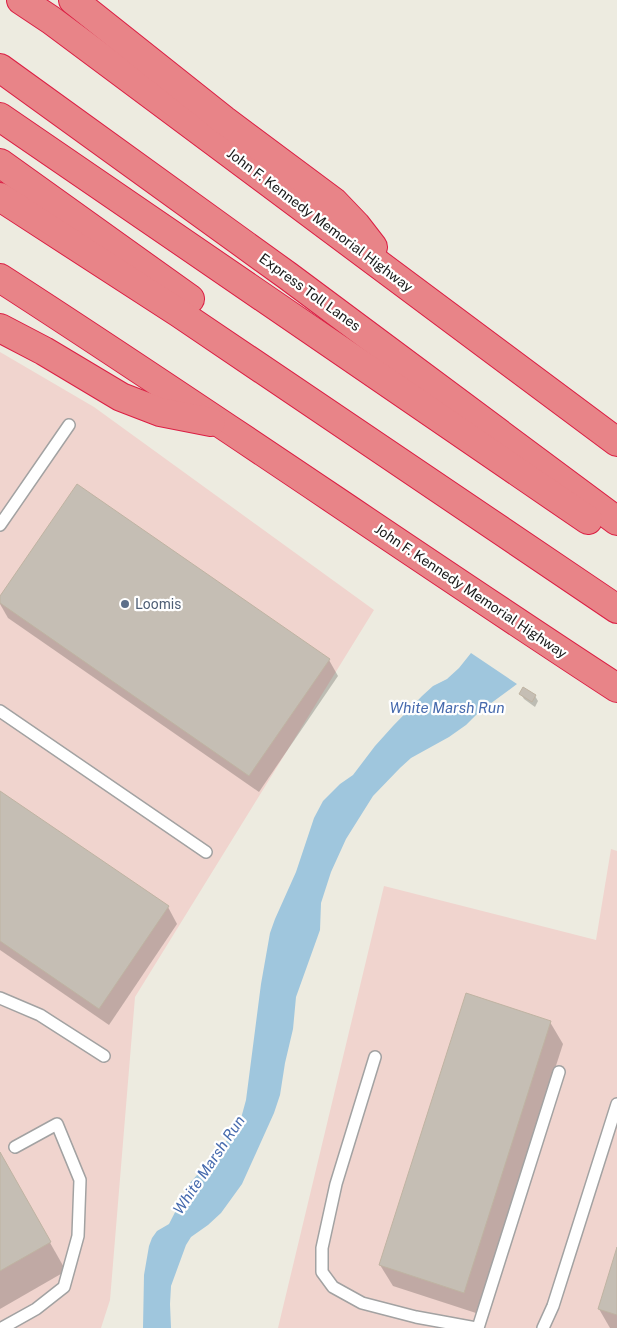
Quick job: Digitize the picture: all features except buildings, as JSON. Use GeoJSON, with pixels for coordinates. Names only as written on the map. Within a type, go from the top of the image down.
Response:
{"type":"FeatureCollection","features":[{"type":"Feature","properties":{"kind":"highway","name":"John F. Kennedy Memorial Highway"},"geometry":{"type":"LineString","coordinates":[[21,0],[51,20],[617,442]]}},
{"type":"Feature","properties":{"kind":"highway"},"geometry":{"type":"LineString","coordinates":[[73,0],[232,125],[334,202],[356,225],[388,271]]}},
{"type":"Feature","properties":{"kind":"highway","name":"Express Toll Lanes"},"geometry":{"type":"LineString","coordinates":[[0,68],[327,304],[617,521]]}},
{"type":"Feature","properties":{"kind":"highway"},"geometry":{"type":"LineString","coordinates":[[0,117],[568,507],[617,538]]}},
{"type":"Feature","properties":{"kind":"highway"},"geometry":{"type":"LineString","coordinates":[[0,163],[164,280],[585,587]]}},
{"type":"Feature","properties":{"kind":"highway"},"geometry":{"type":"LineString","coordinates":[[0,197],[179,313],[617,609]]}},
{"type":"Feature","properties":{"kind":"highway","name":"John F. Kennedy Memorial Highway"},"geometry":{"type":"LineString","coordinates":[[0,278],[617,688]]}},
{"type":"Feature","properties":{"kind":"highway"},"geometry":{"type":"LineString","coordinates":[[0,328],[44,351],[120,397],[160,412],[222,424]]}},
{"type":"Feature","properties":{"kind":"lane"},"geometry":{"type":"LineString","coordinates":[[0,525],[69,425]]}},
{"type":"Feature","properties":{"kind":"lane"},"geometry":{"type":"LineString","coordinates":[[0,711],[206,852]]}},
{"type":"Feature","properties":{"kind":"lane"},"geometry":{"type":"LineString","coordinates":[[0,998],[40,1015],[104,1056]]}},
{"type":"Feature","properties":{"kind":"lane"},"geometry":{"type":"LineString","coordinates":[[374,1057],[336,1184],[322,1248],[322,1272],[333,1287],[362,1303],[416,1317],[477,1328],[558,1072]]}},
{"type":"Feature","properties":{"kind":"lane"},"geometry":{"type":"LineString","coordinates":[[543,1328],[553,1306],[617,1104]]}},
{"type":"Feature","properties":{"kind":"lane"},"geometry":{"type":"LineString","coordinates":[[2,1328],[36,1308],[64,1287],[78,1236],[80,1180],[57,1124],[15,1147]]}},
{"type":"Feature","properties":{"kind":"shaded area"},"geometry":{"type":"Polygon","coordinates":[[[0,352],[94,407],[374,610],[135,997],[110,1300],[101,1328],[0,1328],[0,352]]]}},
{"type":"Feature","properties":{"kind":"shaded area"},"geometry":{"type":"Polygon","coordinates":[[[611,849],[617,851],[617,1328],[278,1328],[384,886],[596,940],[611,849]]]}},
{"type":"Feature","properties":{"kind":"water","name":"White Marsh Run"},"geometry":{"type":"Polygon","coordinates":[[[471,653],[517,684],[449,737],[411,758],[373,796],[346,839],[331,872],[321,903],[320,930],[296,997],[293,1029],[280,1095],[274,1113],[242,1184],[221,1213],[191,1237],[186,1245],[171,1286],[171,1328],[143,1328],[144,1275],[152,1238],[157,1231],[169,1224],[190,1183],[225,1143],[240,1122],[246,1100],[261,984],[270,933],[296,872],[314,818],[323,801],[340,784],[353,775],[393,726],[433,686],[447,679],[459,668],[471,653]]]}},
{"type":"Feature","properties":{"kind":"place","name":"Loomis"},"geometry":{"type":"Point","coordinates":[125,604]}}]}
